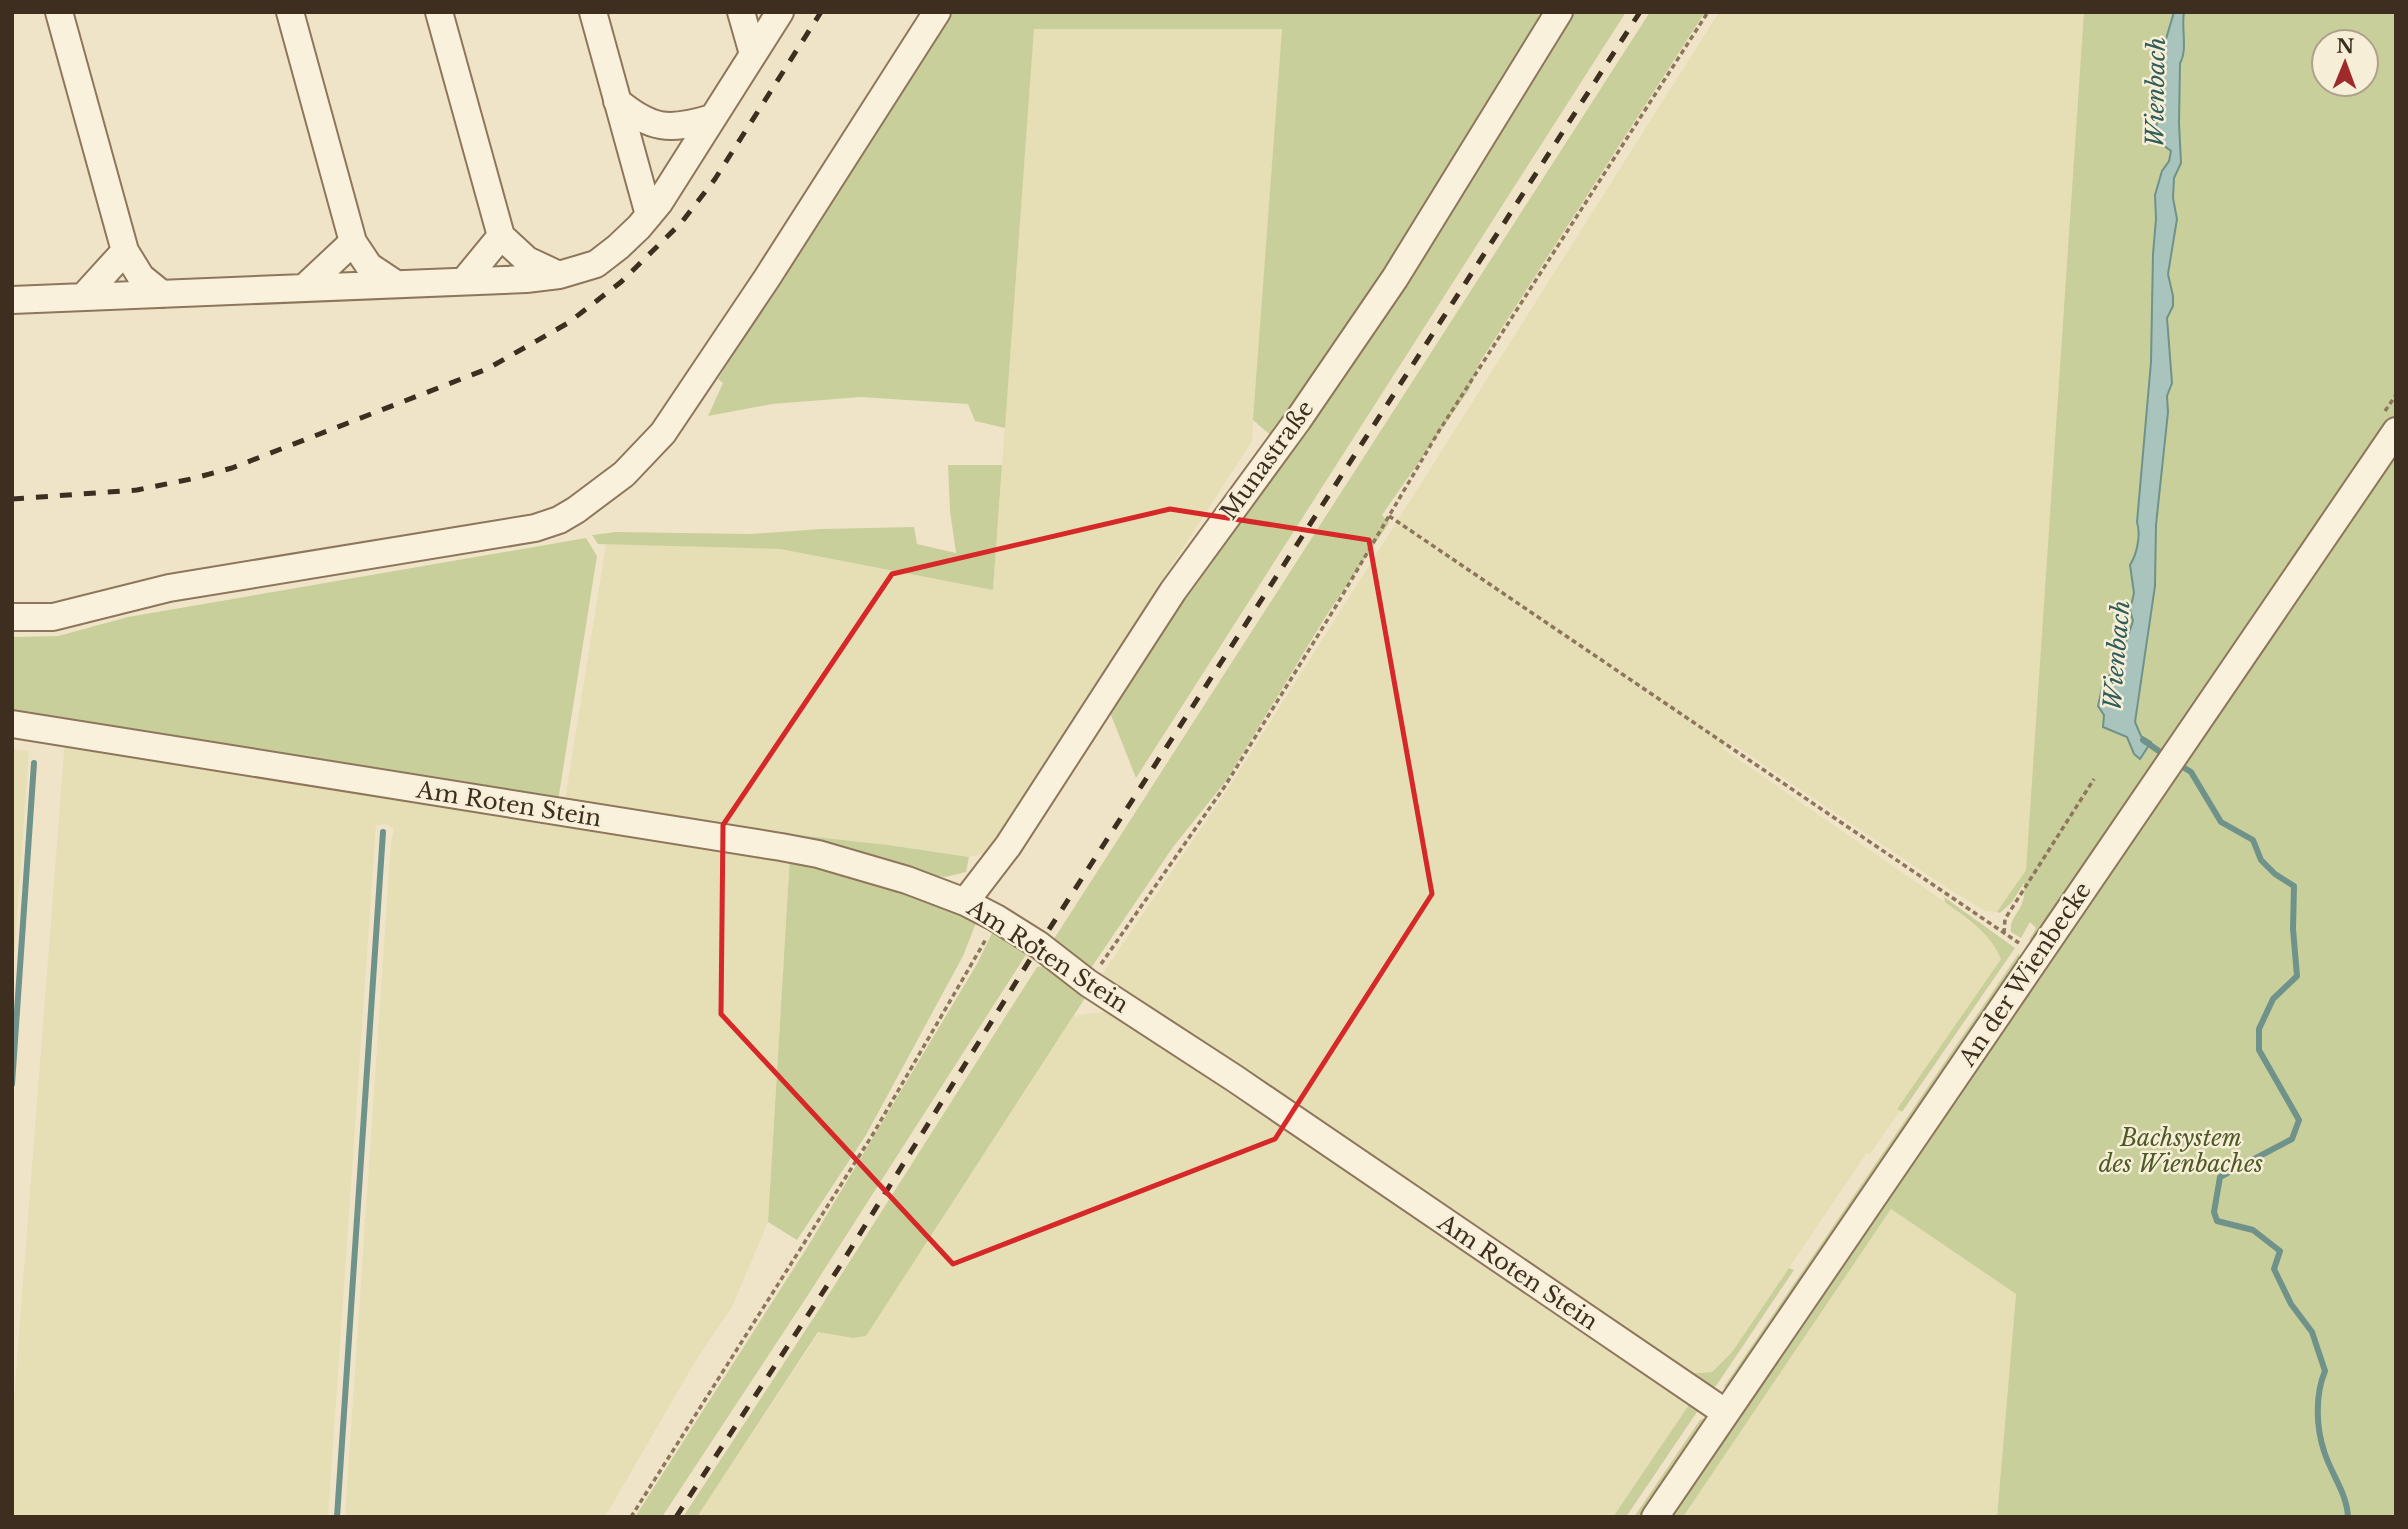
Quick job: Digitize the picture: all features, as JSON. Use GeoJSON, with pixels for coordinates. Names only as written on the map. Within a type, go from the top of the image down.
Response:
{"type":"FeatureCollection","features":[{"type":"Feature","properties":{"kind":"street"},"geometry":{"type":"LineString","coordinates":[[58,12],[125,251],[141,278],[162,294]]}},
{"type":"Feature","properties":{"kind":"street"},"geometry":{"type":"LineString","coordinates":[[290,12],[353,242],[369,266],[396,284]]}},
{"type":"Feature","properties":{"kind":"street"},"geometry":{"type":"LineString","coordinates":[[439,12],[501,236],[527,260],[559,275]]}},
{"type":"Feature","properties":{"kind":"street"},"geometry":{"type":"LineString","coordinates":[[593,12],[649,215]]}},
{"type":"Feature","properties":{"kind":"street"},"geometry":{"type":"LineString","coordinates":[[741,12],[753,54]]}},
{"type":"Feature","properties":{"kind":"street"},"geometry":{"type":"LineString","coordinates":[[12,300],[526,279],[559,275],[596,264],[618,247],[649,215],[780,12]]}},
{"type":"Feature","properties":{"kind":"street"},"geometry":{"type":"LineString","coordinates":[[12,617],[53,617],[169,588],[535,528],[568,516],[624,474],[663,433],[744,313],[937,12]]}},
{"type":"Feature","properties":{"kind":"street","name":"Munastraße"},"geometry":{"type":"LineString","coordinates":[[965,902],[1008,846],[1173,591],[1298,420],[1395,278],[1559,12]]}},
{"type":"Feature","properties":{"kind":"street"},"geometry":{"type":"LineString","coordinates":[[617,100],[637,118],[659,125],[683,127],[712,118]]}},
{"type":"Feature","properties":{"kind":"street"},"geometry":{"type":"LineString","coordinates":[[464,281],[501,236]]}},
{"type":"Feature","properties":{"kind":"street"},"geometry":{"type":"LineString","coordinates":[[305,287],[353,242]]}},
{"type":"Feature","properties":{"kind":"street"},"geometry":{"type":"LineString","coordinates":[[83,298],[125,251]]}},
{"type":"Feature","properties":{"kind":"street","name":"An der Wienbecke"},"geometry":{"type":"LineString","coordinates":[[1655,1517],[2396,431]]}},
{"type":"Feature","properties":{"kind":"street","name":"Am Roten Stein"},"geometry":{"type":"LineString","coordinates":[[12,724],[800,850],[890,874],[965,902],[1039,946],[1088,983],[1234,1078],[1726,1413]]}},
{"type":"Feature","properties":{"kind":"path"},"geometry":{"type":"LineString","coordinates":[[1088,983],[1225,786],[1439,431],[1708,12]]}},
{"type":"Feature","properties":{"kind":"path"},"geometry":{"type":"LineString","coordinates":[[1389,516],[2038,955]]}},
{"type":"Feature","properties":{"kind":"path"},"geometry":{"type":"LineString","coordinates":[[2004,933],[2005,919],[2094,779]]}},
{"type":"Feature","properties":{"kind":"path"},"geometry":{"type":"LineString","coordinates":[[631,1517],[873,1134],[976,958],[996,918]]}},
{"type":"Feature","properties":{"kind":"highlighted area"},"geometry":{"type":"Polygon","coordinates":[[[1170,509],[1369,540],[1432,894],[1275,1139],[953,1264],[721,1014],[723,825],[892,574],[1170,509]]]}},
{"type":"Feature","properties":{"kind":"shaded area"},"geometry":{"type":"Polygon","coordinates":[[[1719,12],[2130,12],[2081,782],[2006,901],[1997,912],[1985,911],[1733,744],[1722,748],[1945,902],[1982,931],[1995,945],[2001,959],[1897,1109],[1900,1111],[1870,1154],[1866,1154],[1732,1352],[1712,1372],[1687,1374],[1112,987],[1103,973],[1231,784],[1719,12]]]}},
{"type":"Feature","properties":{"kind":"shaded area"},"geometry":{"type":"Polygon","coordinates":[[[1034,28],[1282,29],[1252,441],[986,853],[969,857],[780,833],[565,800],[606,544],[780,549],[993,590],[1034,28]]]}},
{"type":"Feature","properties":{"kind":"shaded area"},"geometry":{"type":"Polygon","coordinates":[[[65,740],[790,856],[768,1222],[732,1307],[696,1360],[605,1517],[345,1517],[394,829],[387,824],[376,825],[328,1517],[12,1517],[12,1424],[65,740]]]}},
{"type":"Feature","properties":{"kind":"shaded area"},"geometry":{"type":"Polygon","coordinates":[[[12,749],[29,751],[12,987],[12,749]]]}},
{"type":"Feature","properties":{"kind":"shaded area"},"geometry":{"type":"Polygon","coordinates":[[[1108,1011],[1689,1406],[1613,1517],[697,1517],[819,1332],[853,1338],[866,1336],[1074,1016],[1108,1011]]]}},
{"type":"Feature","properties":{"kind":"shaded area"},"geometry":{"type":"Polygon","coordinates":[[[1891,1209],[2016,1294],[1997,1517],[1683,1517],[1891,1209]]]}},
{"type":"Feature","properties":{"kind":"green space"},"geometry":{"type":"Polygon","coordinates":[[[952,12],[1553,12],[1275,439],[1253,420],[1282,29],[1034,29],[1005,428],[975,421],[968,404],[861,397],[772,404],[708,416],[723,383],[718,379],[952,12]]]}},
{"type":"Feature","properties":{"kind":"green space"},"geometry":{"type":"Polygon","coordinates":[[[1567,12],[1626,12],[1136,778],[1107,705],[1567,12]]]}},
{"type":"Feature","properties":{"kind":"green space"},"geometry":{"type":"Polygon","coordinates":[[[1650,12],[1705,12],[1480,362],[1469,390],[1382,515],[1389,523],[1326,616],[1226,781],[1173,847],[1089,971],[1050,945],[1650,12]]]}},
{"type":"Feature","properties":{"kind":"green space","name":"Bachsystem des Wienbaches"},"geometry":{"type":"Polygon","coordinates":[[[2084,12],[2396,12],[2396,1517],[1997,1517],[2016,1294],[1891,1209],[1683,1517],[1668,1517],[2036,940],[2029,940],[2036,928],[2030,922],[2021,938],[2011,932],[2012,923],[2024,898],[2024,883],[2012,902],[2000,913],[1997,912],[2026,870],[2084,12]]]}},
{"type":"Feature","properties":{"kind":"green space"},"geometry":{"type":"Polygon","coordinates":[[[948,465],[1002,465],[993,590],[780,549],[598,544],[592,535],[616,532],[750,534],[914,527],[917,544],[956,553],[950,511],[948,465]]]}},
{"type":"Feature","properties":{"kind":"green space"},"geometry":{"type":"Polygon","coordinates":[[[586,538],[597,556],[558,801],[12,716],[12,637],[58,636],[128,617],[586,538]]]}},
{"type":"Feature","properties":{"kind":"green space"},"geometry":{"type":"Polygon","coordinates":[[[780,833],[969,857],[966,872],[945,877],[895,869],[780,833]]]}},
{"type":"Feature","properties":{"kind":"green space"},"geometry":{"type":"Polygon","coordinates":[[[790,856],[971,914],[976,923],[963,956],[866,1135],[797,1240],[768,1222],[790,856]]]}},
{"type":"Feature","properties":{"kind":"green space"},"geometry":{"type":"Polygon","coordinates":[[[1944,897],[2015,948],[1902,1112],[1897,1109],[2001,959],[1991,941],[1945,902],[1944,897]]]}},
{"type":"Feature","properties":{"kind":"green space"},"geometry":{"type":"Polygon","coordinates":[[[994,929],[1029,950],[662,1517],[635,1517],[808,1246],[977,964],[994,929]]]}},
{"type":"Feature","properties":{"kind":"green space"},"geometry":{"type":"Polygon","coordinates":[[[2019,953],[2020,962],[1733,1382],[1723,1388],[2019,953]]]}},
{"type":"Feature","properties":{"kind":"green space"},"geometry":{"type":"Polygon","coordinates":[[[1046,966],[1083,992],[1085,998],[866,1336],[853,1338],[818,1332],[697,1517],[683,1517],[822,1305],[1037,967],[1046,966]]]}},
{"type":"Feature","properties":{"kind":"green space"},"geometry":{"type":"Polygon","coordinates":[[[1789,1268],[1794,1270],[1716,1386],[1711,1388],[1687,1374],[1712,1372],[1732,1352],[1789,1268]]]}},
{"type":"Feature","properties":{"kind":"green space"},"geometry":{"type":"Polygon","coordinates":[[[1693,1399],[1699,1409],[1626,1517],[1613,1517],[1693,1399]]]}},
{"type":"Feature","properties":{"kind":"green space"},"geometry":{"type":"Polygon","coordinates":[[[1704,1418],[1698,1434],[1642,1517],[1634,1517],[1700,1420],[1704,1418]]]}},
{"type":"Feature","properties":{"kind":"water","name":"Wienbach"},"geometry":{"type":"Polygon","coordinates":[[[2174,12],[2184,12],[2184,45],[2180,63],[2181,163],[2174,178],[2173,198],[2177,219],[2168,274],[2173,296],[2173,306],[2167,318],[2172,383],[2167,396],[2168,412],[2156,525],[2155,586],[2135,722],[2141,736],[2151,742],[2140,759],[2134,754],[2127,737],[2103,727],[2104,715],[2098,706],[2104,679],[2116,671],[2133,621],[2130,610],[2134,593],[2130,565],[2138,538],[2137,522],[2151,362],[2155,195],[2171,151],[2155,139],[2166,39],[2174,12]]]}},
{"type":"Feature","properties":{"kind":"waterway","name":"Wienbach"},"geometry":{"type":"LineString","coordinates":[[2143,740],[2166,756]]}},
{"type":"Feature","properties":{"kind":"waterway"},"geometry":{"type":"LineString","coordinates":[[12,1084],[34,763]]}},
{"type":"Feature","properties":{"kind":"waterway","name":"Wienbach"},"geometry":{"type":"LineString","coordinates":[[2178,764],[2191,772],[2221,822],[2253,840],[2261,860],[2275,874],[2294,886],[2293,929],[2297,976],[2273,999],[2259,1029],[2259,1050],[2299,1120],[2292,1139],[2220,1177],[2214,1212],[2217,1221],[2253,1230],[2280,1251],[2274,1269],[2291,1304],[2312,1332],[2325,1371],[2318,1401],[2319,1432],[2327,1459],[2345,1500],[2348,1517]]}},
{"type":"Feature","properties":{"kind":"waterway"},"geometry":{"type":"LineString","coordinates":[[337,1517],[383,832]]}},
{"type":"Feature","properties":{"kind":"railway"},"geometry":{"type":"LineString","coordinates":[[12,499],[137,490],[232,468],[487,369],[568,323],[621,282],[681,223],[715,179],[821,12]]}},
{"type":"Feature","properties":{"kind":"railway"},"geometry":{"type":"LineString","coordinates":[[676,1517],[840,1266],[1039,945],[1640,12]]}}]}
